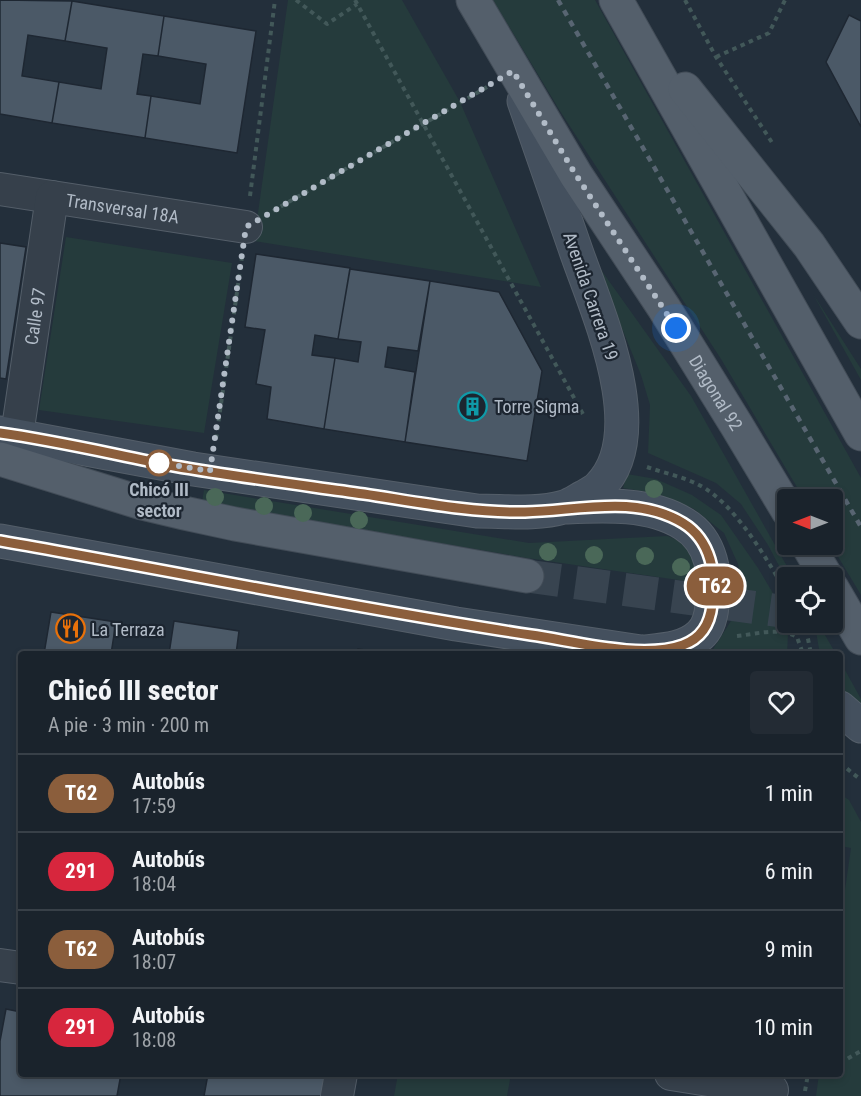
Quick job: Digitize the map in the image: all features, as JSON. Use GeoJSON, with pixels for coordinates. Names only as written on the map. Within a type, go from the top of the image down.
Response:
{"type":"FeatureCollection","features":[{"type":"Feature","properties":{"kind":"main road","name":"Diagonal 92"},"geometry":{"type":"LineString","coordinates":[[472,0],[576,175],[701,367],[777,493]]}},
{"type":"Feature","properties":{"kind":"main road"},"geometry":{"type":"LineString","coordinates":[[618,4],[809,245],[861,322]]}},
{"type":"Feature","properties":{"kind":"main road"},"geometry":{"type":"LineString","coordinates":[[618,4],[861,434]]}},
{"type":"Feature","properties":{"kind":"main road","name":"Avenida Carrera 19"},"geometry":{"type":"LineString","coordinates":[[6,442],[477,511],[534,511],[566,507],[598,488],[612,471],[621,435],[621,406],[610,345],[513,71]]}},
{"type":"Feature","properties":{"kind":"main road"},"geometry":{"type":"LineString","coordinates":[[6,442],[142,503],[243,526],[527,576]]}},
{"type":"Feature","properties":{"kind":"main road"},"geometry":{"type":"LineString","coordinates":[[566,507],[600,505],[664,514],[685,524],[701,539],[711,561],[715,588],[711,617],[702,634],[686,644],[657,651]]}},
{"type":"Feature","properties":{"kind":"main road"},"geometry":{"type":"LineString","coordinates":[[0,541],[456,624],[636,651]]}},
{"type":"Feature","properties":{"kind":"main road"},"geometry":{"type":"LineString","coordinates":[[843,607],[861,638]]}},
{"type":"Feature","properties":{"kind":"main road"},"geometry":{"type":"LineString","coordinates":[[843,711],[861,726]]}},
{"type":"Feature","properties":{"kind":"street","name":"Transversal 18A"},"geometry":{"type":"LineString","coordinates":[[0,189],[246,227]]}},
{"type":"Feature","properties":{"kind":"street","name":"Calle 97"},"geometry":{"type":"LineString","coordinates":[[6,442],[52,197]]}},
{"type":"Feature","properties":{"kind":"street"},"geometry":{"type":"LineString","coordinates":[[0,965],[18,968]]}},
{"type":"Feature","properties":{"kind":"street"},"geometry":{"type":"LineString","coordinates":[[337,1096],[340,1077]]}},
{"type":"Feature","properties":{"kind":"street"},"geometry":{"type":"LineString","coordinates":[[694,1077],[772,1087]]}},
{"type":"Feature","properties":{"kind":"path"},"geometry":{"type":"LineString","coordinates":[[210,471],[246,227],[275,0]]}},
{"type":"Feature","properties":{"kind":"path"},"geometry":{"type":"LineString","coordinates":[[296,0],[327,24],[356,2],[584,416]]}},
{"type":"Feature","properties":{"kind":"path"},"geometry":{"type":"LineString","coordinates":[[685,0],[716,57],[776,147]]}},
{"type":"Feature","properties":{"kind":"path"},"geometry":{"type":"LineString","coordinates":[[716,57],[769,33],[785,0]]}},
{"type":"Feature","properties":{"kind":"path"},"geometry":{"type":"LineString","coordinates":[[246,227],[513,71]]}},
{"type":"Feature","properties":{"kind":"path"},"geometry":{"type":"LineString","coordinates":[[806,633],[810,651]]}},
{"type":"Feature","properties":{"kind":"path"},"geometry":{"type":"LineString","coordinates":[[797,637],[802,651]]}},
{"type":"Feature","properties":{"kind":"path"},"geometry":{"type":"LineString","coordinates":[[843,765],[861,780]]}},
{"type":"Feature","properties":{"kind":"path"},"geometry":{"type":"LineString","coordinates":[[843,1061],[861,1051]]}},
{"type":"Feature","properties":{"kind":"path"},"geometry":{"type":"LineString","coordinates":[[804,1096],[807,1077]]}},
{"type":"Feature","properties":{"kind":"green space"},"geometry":{"type":"Polygon","coordinates":[[[288,0],[402,0],[460,102],[541,287],[254,241],[288,0]]]}},
{"type":"Feature","properties":{"kind":"green space"},"geometry":{"type":"Polygon","coordinates":[[[493,0],[595,0],[861,478],[861,595],[837,555],[843,555],[843,489],[798,489],[721,359],[560,111],[493,0]]]}},
{"type":"Feature","properties":{"kind":"green space"},"geometry":{"type":"Polygon","coordinates":[[[66,237],[232,263],[204,433],[39,410],[66,237]]]}},
{"type":"Feature","properties":{"kind":"green space"},"geometry":{"type":"Polygon","coordinates":[[[594,260],[691,396],[777,549],[777,555],[781,555],[787,567],[780,567],[741,504],[716,483],[648,453],[650,405],[641,375],[594,260]]]}},
{"type":"Feature","properties":{"kind":"green space"},"geometry":{"type":"Polygon","coordinates":[[[813,294],[861,369],[861,380],[813,294]]]}},
{"type":"Feature","properties":{"kind":"green space"},"geometry":{"type":"Polygon","coordinates":[[[627,474],[656,479],[692,495],[721,515],[777,600],[777,633],[788,633],[787,651],[712,651],[731,621],[743,590],[738,564],[724,533],[694,509],[658,494],[623,488],[627,474]]]}},
{"type":"Feature","properties":{"kind":"green space"},"geometry":{"type":"Polygon","coordinates":[[[204,490],[529,543],[667,536],[687,548],[699,583],[527,558],[202,502],[204,490]]]}},
{"type":"Feature","properties":{"kind":"green space"},"geometry":{"type":"Polygon","coordinates":[[[816,633],[824,633],[834,651],[819,651],[816,633]]]}},
{"type":"Feature","properties":{"kind":"green space"},"geometry":{"type":"Polygon","coordinates":[[[843,666],[861,699],[861,711],[843,693],[843,666]]]}},
{"type":"Feature","properties":{"kind":"green space"},"geometry":{"type":"Polygon","coordinates":[[[843,796],[849,800],[861,822],[861,1096],[816,1096],[819,1077],[843,1077],[843,904],[851,848],[843,847],[843,796]]]}},
{"type":"Feature","properties":{"kind":"green space"},"geometry":{"type":"Polygon","coordinates":[[[397,1077],[510,1077],[507,1096],[394,1096],[397,1077]]]}},
{"type":"Feature","properties":{"kind":"building"},"geometry":{"type":"Polygon","coordinates":[[[0,0],[72,1],[65,41],[28,35],[22,76],[59,82],[52,123],[0,114],[0,0]]]}},
{"type":"Feature","properties":{"kind":"building"},"geometry":{"type":"Polygon","coordinates":[[[72,1],[164,16],[158,56],[143,54],[137,94],[151,96],[145,138],[52,123],[59,82],[101,89],[107,48],[65,41],[72,1]]]}},
{"type":"Feature","properties":{"kind":"building"},"geometry":{"type":"Polygon","coordinates":[[[849,15],[861,21],[861,127],[826,62],[849,15]]]}},
{"type":"Feature","properties":{"kind":"building"},"geometry":{"type":"Polygon","coordinates":[[[164,16],[256,31],[237,153],[145,138],[151,96],[200,104],[206,64],[158,56],[164,16]]]}},
{"type":"Feature","properties":{"kind":"building"},"geometry":{"type":"Polygon","coordinates":[[[0,243],[26,247],[6,379],[0,378],[0,243]]]}},
{"type":"Feature","properties":{"kind":"building"},"geometry":{"type":"Polygon","coordinates":[[[256,254],[350,268],[338,339],[315,335],[312,355],[335,358],[324,429],[267,419],[271,387],[256,384],[265,330],[245,327],[256,254]]]}},
{"type":"Feature","properties":{"kind":"building"},"geometry":{"type":"Polygon","coordinates":[[[350,269],[430,281],[418,351],[388,347],[385,367],[415,372],[405,442],[324,429],[335,358],[358,362],[361,342],[338,339],[350,269]]]}},
{"type":"Feature","properties":{"kind":"building","name":"Torre Sigma"},"geometry":{"type":"Polygon","coordinates":[[[430,281],[499,292],[542,371],[527,461],[405,442],[430,281]]]}},
{"type":"Feature","properties":{"kind":"building"},"geometry":{"type":"Polygon","coordinates":[[[51,612],[116,622],[111,651],[44,651],[51,612]]]}},
{"type":"Feature","properties":{"kind":"building"},"geometry":{"type":"Polygon","coordinates":[[[174,621],[239,631],[236,651],[169,651],[174,621]]]}},
{"type":"Feature","properties":{"kind":"building"},"geometry":{"type":"Polygon","coordinates":[[[6,1009],[18,1011],[18,1077],[120,1077],[117,1096],[0,1096],[0,1041],[6,1009]]]}},
{"type":"Feature","properties":{"kind":"building"},"geometry":{"type":"Polygon","coordinates":[[[207,1077],[339,1077],[336,1096],[204,1096],[207,1077]]]}},
{"type":"Feature","properties":{"kind":"tunnel"},"geometry":{"type":"LineString","coordinates":[[527,576],[777,610]]}},
{"type":"Feature","properties":{"kind":"railway"},"geometry":{"type":"LineString","coordinates":[[558,0],[861,527]]}},
{"type":"Feature","properties":{"kind":"bus line","name":"T62"},"geometry":{"type":"LineString","coordinates":[[0,433],[193,469],[477,511],[546,511],[600,505],[635,508],[664,514],[685,524],[701,539],[711,561],[715,588],[711,617],[702,634],[686,644],[652,651]]}},
{"type":"Feature","properties":{"kind":"bus line","name":"T62"},"geometry":{"type":"LineString","coordinates":[[0,541],[456,624],[637,651]]}},
{"type":"Feature","properties":{"kind":"place","name":"Torre Sigma"},"geometry":{"type":"Point","coordinates":[473,406]}},
{"type":"Feature","properties":{"kind":"place","name":"Chicó III sector"},"geometry":{"type":"Point","coordinates":[159,463]}},
{"type":"Feature","properties":{"kind":"place","name":"La Terraza"},"geometry":{"type":"Point","coordinates":[70,629]}},
{"type":"Feature","properties":{"kind":"route"},"geometry":{"type":"LineString","coordinates":[[159,463],[153,462],[210,471],[246,227],[513,71],[576,175],[676,328]]}}]}
